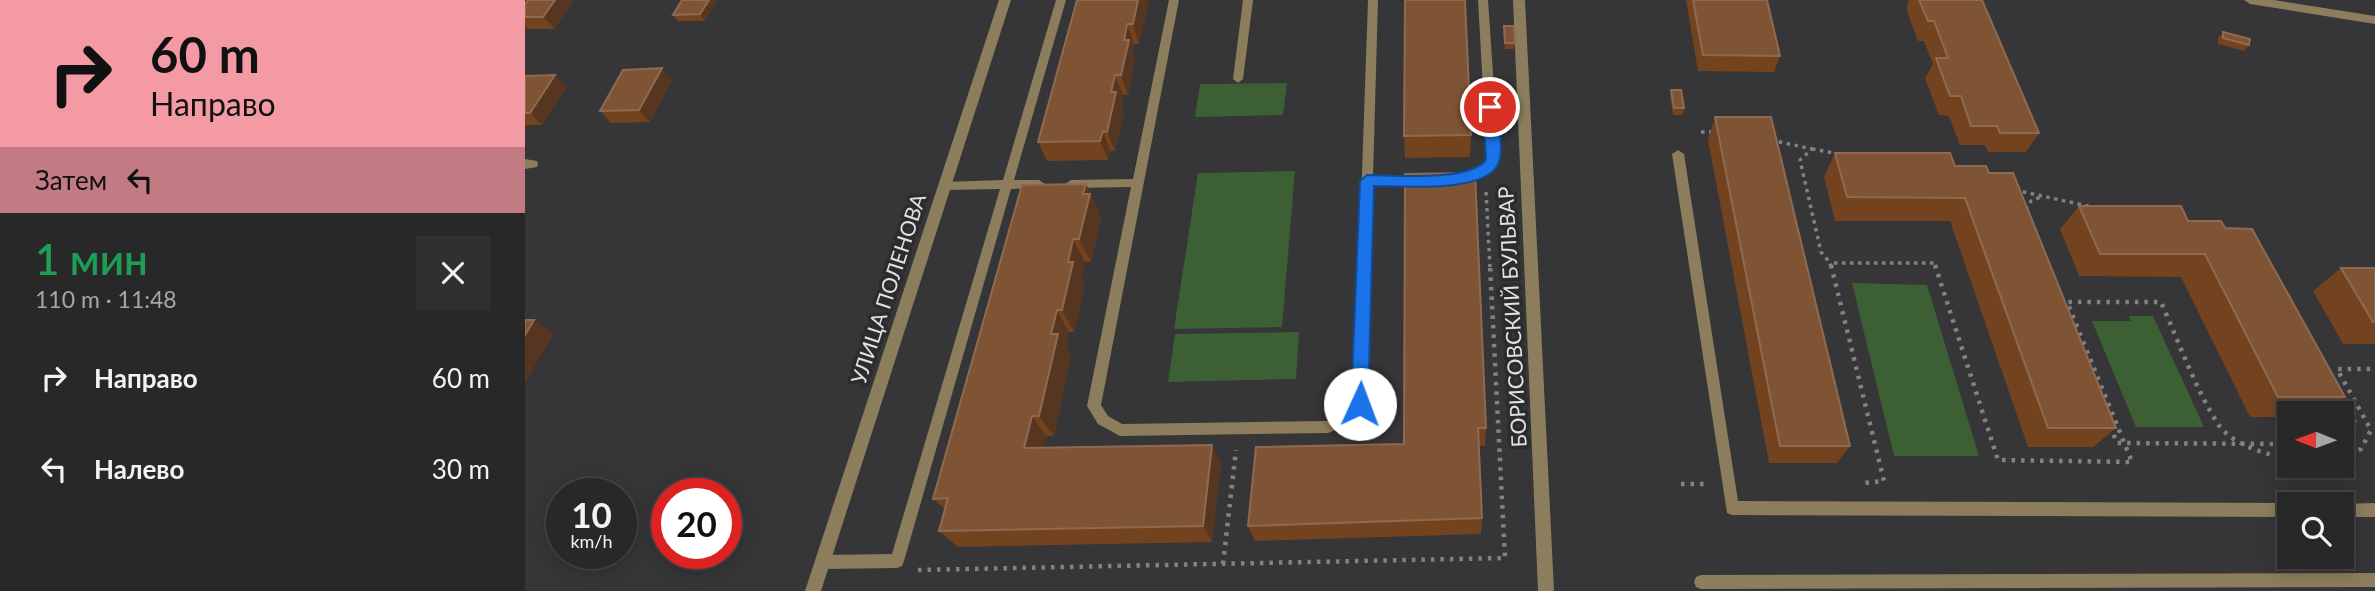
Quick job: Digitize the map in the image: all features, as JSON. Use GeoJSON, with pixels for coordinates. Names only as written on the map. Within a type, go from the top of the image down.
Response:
{"type":"FeatureCollection","features":[{"type":"Feature","properties":{"kind":"street","name":"УЛИЦА ПОЛЕНОВА"},"geometry":{"type":"LineString","coordinates":[[813,591],[1005,0]]}},
{"type":"Feature","properties":{"kind":"street","name":"БОРИСОВСКИЙ БУЛЬВАР"},"geometry":{"type":"LineString","coordinates":[[1519,0],[1546,591]]}},
{"type":"Feature","properties":{"kind":"street"},"geometry":{"type":"LineString","coordinates":[[2250,0],[2375,20]]}},
{"type":"Feature","properties":{"kind":"lane"},"geometry":{"type":"LineString","coordinates":[[823,562],[897,561],[1061,0]]}},
{"type":"Feature","properties":{"kind":"lane"},"geometry":{"type":"LineString","coordinates":[[1174,0],[1094,406],[1103,420],[1120,430],[1328,427],[1347,419],[1360,404],[1373,0]]}},
{"type":"Feature","properties":{"kind":"lane"},"geometry":{"type":"LineString","coordinates":[[1238,79],[1248,0]]}},
{"type":"Feature","properties":{"kind":"lane"},"geometry":{"type":"LineString","coordinates":[[1448,179],[1462,179],[1485,172],[1493,161],[1483,0]]}},
{"type":"Feature","properties":{"kind":"lane"},"geometry":{"type":"LineString","coordinates":[[1678,154],[1732,508],[2277,510]]}},
{"type":"Feature","properties":{"kind":"lane"},"geometry":{"type":"LineString","coordinates":[[1367,181],[1435,179]]}},
{"type":"Feature","properties":{"kind":"lane"},"geometry":{"type":"LineString","coordinates":[[1060,184],[1138,183]]}},
{"type":"Feature","properties":{"kind":"lane"},"geometry":{"type":"LineString","coordinates":[[945,186],[1047,184]]}},
{"type":"Feature","properties":{"kind":"lane"},"geometry":{"type":"LineString","coordinates":[[2354,510],[2375,510]]}},
{"type":"Feature","properties":{"kind":"lane"},"geometry":{"type":"LineString","coordinates":[[1701,582],[1794,587],[2348,586],[2375,580]]}},
{"type":"Feature","properties":{"kind":"path"},"geometry":{"type":"LineString","coordinates":[[1701,132],[1724,132]]}},
{"type":"Feature","properties":{"kind":"path"},"geometry":{"type":"LineString","coordinates":[[1761,138],[1847,156]]}},
{"type":"Feature","properties":{"kind":"path"},"geometry":{"type":"LineString","coordinates":[[1812,149],[1800,160],[1821,252],[1830,263],[1884,481],[1860,483]]}},
{"type":"Feature","properties":{"kind":"path"},"geometry":{"type":"LineString","coordinates":[[897,561],[895,570],[1505,558],[1485,172]]}},
{"type":"Feature","properties":{"kind":"path"},"geometry":{"type":"LineString","coordinates":[[2003,188],[2095,208]]}},
{"type":"Feature","properties":{"kind":"path"},"geometry":{"type":"LineString","coordinates":[[2025,214],[2031,201],[2044,196]]}},
{"type":"Feature","properties":{"kind":"path"},"geometry":{"type":"LineString","coordinates":[[1830,263],[1934,263],[1998,460],[2132,462],[2067,302]]}},
{"type":"Feature","properties":{"kind":"path"},"geometry":{"type":"LineString","coordinates":[[2277,444],[2241,443],[2117,443],[2060,302],[2161,302],[2219,427],[2241,443],[2271,457],[2277,457]]}},
{"type":"Feature","properties":{"kind":"path"},"geometry":{"type":"LineString","coordinates":[[2327,369],[2375,369]]}},
{"type":"Feature","properties":{"kind":"path"},"geometry":{"type":"LineString","coordinates":[[2337,369],[2371,430],[2365,446],[2354,454]]}},
{"type":"Feature","properties":{"kind":"path"},"geometry":{"type":"LineString","coordinates":[[2340,391],[2345,401]]}},
{"type":"Feature","properties":{"kind":"path"},"geometry":{"type":"LineString","coordinates":[[1223,564],[1238,428]]}},
{"type":"Feature","properties":{"kind":"path"},"geometry":{"type":"LineString","coordinates":[[1681,484],[1728,484]]}},
{"type":"Feature","properties":{"kind":"green space"},"geometry":{"type":"Polygon","coordinates":[[[1287,83],[1283,115],[1195,117],[1200,84],[1287,83]]]}},
{"type":"Feature","properties":{"kind":"green space"},"geometry":{"type":"Polygon","coordinates":[[[1295,171],[1282,327],[1174,329],[1198,173],[1295,171]]]}},
{"type":"Feature","properties":{"kind":"green space"},"geometry":{"type":"Polygon","coordinates":[[[1852,283],[1927,285],[1979,456],[1894,456],[1852,283]]]}},
{"type":"Feature","properties":{"kind":"green space"},"geometry":{"type":"Polygon","coordinates":[[[2129,316],[2153,316],[2204,427],[2136,427],[2092,321],[2131,321],[2129,316]]]}},
{"type":"Feature","properties":{"kind":"green space"},"geometry":{"type":"Polygon","coordinates":[[[1299,332],[1296,379],[1168,382],[1175,334],[1299,332]]]}},
{"type":"Feature","properties":{"kind":"building"},"geometry":{"type":"Polygon","coordinates":[[[528,0],[555,0],[543,17],[525,17],[525,4],[528,0]]]}},
{"type":"Feature","properties":{"kind":"building"},"geometry":{"type":"Polygon","coordinates":[[[682,0],[709,0],[700,14],[673,15],[682,0]]]}},
{"type":"Feature","properties":{"kind":"building"},"geometry":{"type":"Polygon","coordinates":[[[1077,0],[1138,0],[1133,24],[1127,24],[1124,40],[1129,40],[1121,75],[1115,75],[1111,92],[1116,92],[1107,132],[1103,131],[1100,141],[1038,142],[1077,0]]]}},
{"type":"Feature","properties":{"kind":"building"},"geometry":{"type":"Polygon","coordinates":[[[1405,0],[1465,0],[1471,135],[1404,136],[1405,0]]]}},
{"type":"Feature","properties":{"kind":"building"},"geometry":{"type":"Polygon","coordinates":[[[1693,0],[1767,0],[1780,56],[1703,55],[1693,0]]]}},
{"type":"Feature","properties":{"kind":"building"},"geometry":{"type":"Polygon","coordinates":[[[1919,0],[1982,0],[2039,133],[2000,133],[1997,126],[1971,126],[1961,96],[1950,96],[1936,58],[1948,58],[1934,21],[1928,21],[1919,0]]]}},
{"type":"Feature","properties":{"kind":"building"},"geometry":{"type":"Polygon","coordinates":[[[1504,26],[1514,26],[1515,43],[1505,43],[1504,26]]]}},
{"type":"Feature","properties":{"kind":"building"},"geometry":{"type":"Polygon","coordinates":[[[2223,32],[2250,39],[2249,45],[2223,38],[2223,32]]]}},
{"type":"Feature","properties":{"kind":"building"},"geometry":{"type":"Polygon","coordinates":[[[662,68],[639,110],[600,111],[623,70],[662,68]]]}},
{"type":"Feature","properties":{"kind":"building"},"geometry":{"type":"Polygon","coordinates":[[[555,75],[530,113],[525,113],[525,76],[555,75]]]}},
{"type":"Feature","properties":{"kind":"building"},"geometry":{"type":"Polygon","coordinates":[[[1671,90],[1681,90],[1684,108],[1674,108],[1671,90]]]}},
{"type":"Feature","properties":{"kind":"building"},"geometry":{"type":"Polygon","coordinates":[[[1715,117],[1771,117],[1850,446],[1780,446],[1715,117]]]}},
{"type":"Feature","properties":{"kind":"building"},"geometry":{"type":"Polygon","coordinates":[[[1835,153],[1950,153],[1955,166],[1986,166],[1989,173],[2013,173],[2116,428],[2048,428],[1965,198],[1847,197],[1835,153]]]}},
{"type":"Feature","properties":{"kind":"building"},"geometry":{"type":"Polygon","coordinates":[[[1475,173],[1486,428],[1478,428],[1482,518],[1248,526],[1256,447],[1404,444],[1405,174],[1475,173]]]}},
{"type":"Feature","properties":{"kind":"building"},"geometry":{"type":"Polygon","coordinates":[[[1086,184],[1083,194],[1090,194],[1079,239],[1073,239],[1068,262],[1073,262],[1062,310],[1057,310],[1051,334],[1058,334],[1039,416],[1032,416],[1024,448],[1212,445],[1203,526],[939,531],[948,498],[933,499],[1022,185],[1086,184]]]}},
{"type":"Feature","properties":{"kind":"building"},"geometry":{"type":"Polygon","coordinates":[[[2079,206],[2181,206],[2188,221],[2221,221],[2225,228],[2252,229],[2345,397],[2278,397],[2205,254],[2100,254],[2079,206]]]}},
{"type":"Feature","properties":{"kind":"building"},"geometry":{"type":"Polygon","coordinates":[[[2341,268],[2375,268],[2375,322],[2373,322],[2341,268]]]}},
{"type":"Feature","properties":{"kind":"building"},"geometry":{"type":"Polygon","coordinates":[[[525,320],[534,320],[525,335],[525,320]]]}},
{"type":"Feature","properties":{"kind":"route"},"geometry":{"type":"LineString","coordinates":[[1360,404],[1367,181],[1462,179],[1485,172],[1493,161],[1490,107]]}}]}
